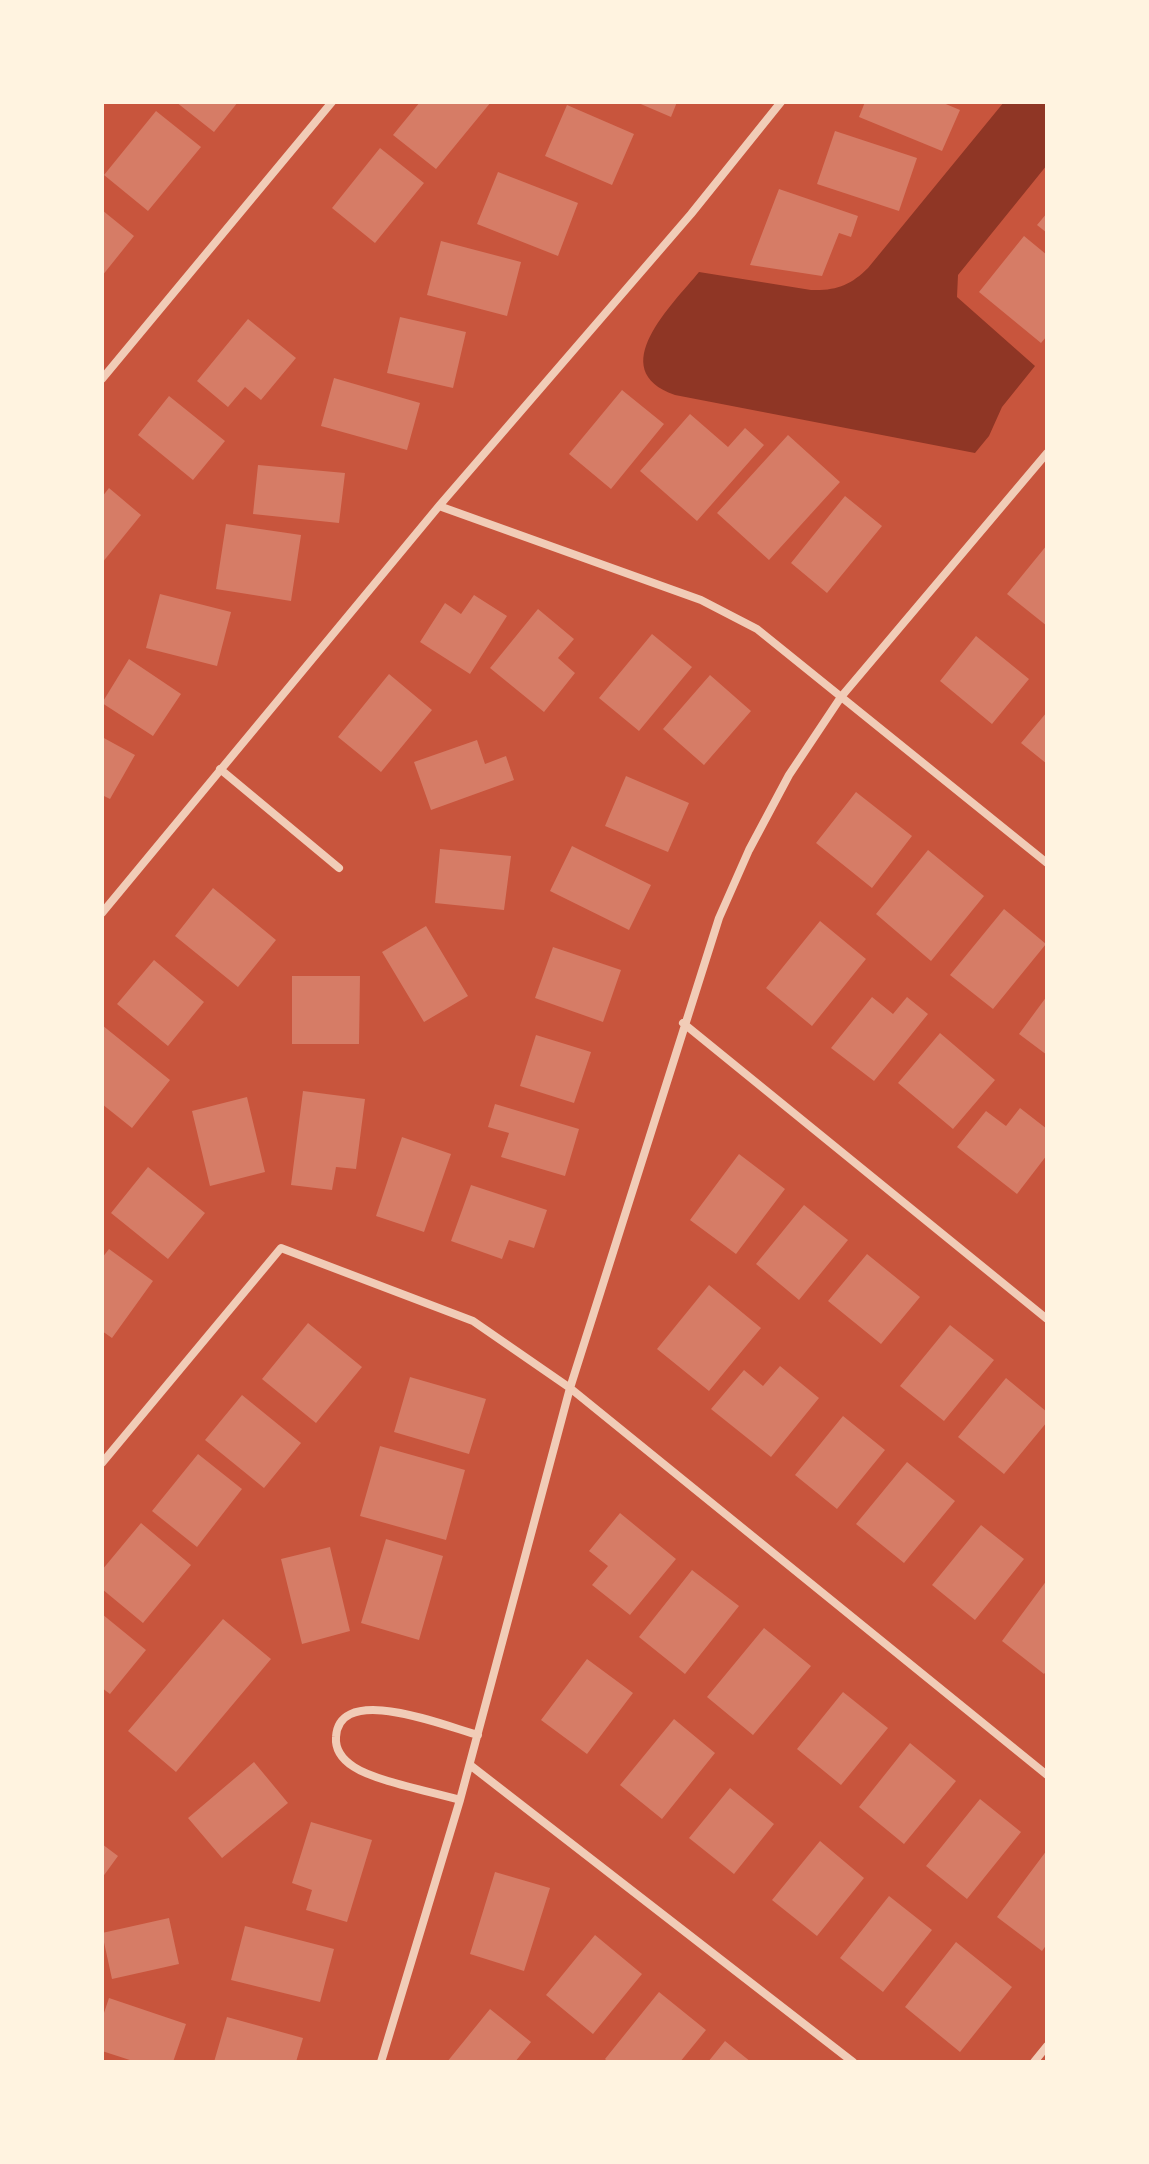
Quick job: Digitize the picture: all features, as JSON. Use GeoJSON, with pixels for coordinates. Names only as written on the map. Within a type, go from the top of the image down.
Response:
{"type":"FeatureCollection","features":[{"type":"Feature","properties":{"kind":"street"},"geometry":{"type":"LineString","coordinates":[[102,379],[332,102]]}},
{"type":"Feature","properties":{"kind":"street"},"geometry":{"type":"LineString","coordinates":[[102,913],[439,506],[691,214],[781,102]]}},
{"type":"Feature","properties":{"kind":"street"},"geometry":{"type":"LineString","coordinates":[[381,2062],[470,1765],[570,1388],[683,1023],[719,918],[749,850],[789,775],[841,697],[1047,453]]}},
{"type":"Feature","properties":{"kind":"street"},"geometry":{"type":"LineString","coordinates":[[439,506],[701,600],[757,629],[1047,863]]}},
{"type":"Feature","properties":{"kind":"street"},"geometry":{"type":"LineString","coordinates":[[220,769],[339,868]]}},
{"type":"Feature","properties":{"kind":"street"},"geometry":{"type":"LineString","coordinates":[[683,1023],[1047,1319]]}},
{"type":"Feature","properties":{"kind":"street"},"geometry":{"type":"LineString","coordinates":[[102,1463],[281,1248],[473,1321],[570,1388],[1047,1775]]}},
{"type":"Feature","properties":{"kind":"street"},"geometry":{"type":"LineString","coordinates":[[460,1800],[357,1770],[343,1759],[335,1741],[337,1728],[346,1715],[362,1708],[381,1709],[478,1735]]}},
{"type":"Feature","properties":{"kind":"street"},"geometry":{"type":"LineString","coordinates":[[470,1765],[853,2062]]}},
{"type":"Feature","properties":{"kind":"street"},"geometry":{"type":"LineString","coordinates":[[1034,2062],[1047,2046]]}},
{"type":"Feature","properties":{"kind":"shaded area"},"geometry":{"type":"Polygon","coordinates":[[[1004,102],[1047,102],[1047,165],[958,275],[957,297],[1035,366],[1002,407],[989,436],[975,453],[675,395],[654,384],[645,370],[644,354],[650,336],[699,272],[811,290],[836,288],[849,283],[868,268],[1004,102]]]}},
{"type":"Feature","properties":{"kind":"building"},"geometry":{"type":"Polygon","coordinates":[[[176,102],[238,102],[214,132],[176,102]]]}},
{"type":"Feature","properties":{"kind":"building"},"geometry":{"type":"Polygon","coordinates":[[[420,102],[491,102],[436,169],[393,135],[420,102]]]}},
{"type":"Feature","properties":{"kind":"building"},"geometry":{"type":"Polygon","coordinates":[[[636,102],[677,102],[671,117],[636,102]]]}},
{"type":"Feature","properties":{"kind":"building"},"geometry":{"type":"Polygon","coordinates":[[[865,102],[941,102],[960,110],[942,151],[859,117],[865,102]]]}},
{"type":"Feature","properties":{"kind":"building"},"geometry":{"type":"Polygon","coordinates":[[[567,105],[634,134],[612,185],[545,156],[567,105]]]}},
{"type":"Feature","properties":{"kind":"building"},"geometry":{"type":"Polygon","coordinates":[[[156,111],[201,147],[148,211],[104,175],[156,111]]]}},
{"type":"Feature","properties":{"kind":"building"},"geometry":{"type":"Polygon","coordinates":[[[835,131],[917,158],[899,211],[817,184],[835,131]]]}},
{"type":"Feature","properties":{"kind":"building"},"geometry":{"type":"Polygon","coordinates":[[[380,148],[424,183],[375,243],[332,208],[380,148]]]}},
{"type":"Feature","properties":{"kind":"building"},"geometry":{"type":"Polygon","coordinates":[[[498,172],[578,203],[558,256],[477,224],[498,172]]]}},
{"type":"Feature","properties":{"kind":"building"},"geometry":{"type":"Polygon","coordinates":[[[779,189],[858,216],[851,237],[839,233],[822,276],[750,265],[779,189]]]}},
{"type":"Feature","properties":{"kind":"building"},"geometry":{"type":"Polygon","coordinates":[[[102,210],[134,236],[102,276],[102,210]]]}},
{"type":"Feature","properties":{"kind":"building"},"geometry":{"type":"Polygon","coordinates":[[[1047,213],[1047,233],[1037,225],[1047,213]]]}},
{"type":"Feature","properties":{"kind":"building"},"geometry":{"type":"Polygon","coordinates":[[[1024,236],[1047,255],[1047,336],[1041,343],[979,292],[1024,236]]]}},
{"type":"Feature","properties":{"kind":"building"},"geometry":{"type":"Polygon","coordinates":[[[441,241],[521,262],[507,316],[427,295],[441,241]]]}},
{"type":"Feature","properties":{"kind":"building"},"geometry":{"type":"Polygon","coordinates":[[[400,317],[466,332],[453,388],[387,373],[400,317]]]}},
{"type":"Feature","properties":{"kind":"building"},"geometry":{"type":"Polygon","coordinates":[[[248,319],[296,358],[261,400],[245,387],[228,407],[197,381],[248,319]]]}},
{"type":"Feature","properties":{"kind":"building"},"geometry":{"type":"Polygon","coordinates":[[[334,378],[420,403],[407,450],[321,426],[334,378]]]}},
{"type":"Feature","properties":{"kind":"building"},"geometry":{"type":"Polygon","coordinates":[[[622,390],[664,424],[611,489],[569,454],[622,390]]]}},
{"type":"Feature","properties":{"kind":"building"},"geometry":{"type":"Polygon","coordinates":[[[169,396],[225,441],[193,480],[138,435],[169,396]]]}},
{"type":"Feature","properties":{"kind":"building"},"geometry":{"type":"Polygon","coordinates":[[[690,414],[728,447],[745,428],[764,445],[697,521],[640,471],[690,414]]]}},
{"type":"Feature","properties":{"kind":"building"},"geometry":{"type":"Polygon","coordinates":[[[788,435],[840,482],[769,560],[717,513],[788,435]]]}},
{"type":"Feature","properties":{"kind":"building"},"geometry":{"type":"Polygon","coordinates":[[[258,465],[345,473],[339,523],[253,514],[258,465]]]}},
{"type":"Feature","properties":{"kind":"building"},"geometry":{"type":"Polygon","coordinates":[[[109,488],[141,515],[102,563],[102,497],[109,488]]]}},
{"type":"Feature","properties":{"kind":"building"},"geometry":{"type":"Polygon","coordinates":[[[845,496],[882,526],[827,593],[791,563],[845,496]]]}},
{"type":"Feature","properties":{"kind":"building"},"geometry":{"type":"Polygon","coordinates":[[[226,524],[301,535],[291,601],[216,589],[226,524]]]}},
{"type":"Feature","properties":{"kind":"building"},"geometry":{"type":"Polygon","coordinates":[[[1047,545],[1047,626],[1007,594],[1047,545]]]}},
{"type":"Feature","properties":{"kind":"building"},"geometry":{"type":"Polygon","coordinates":[[[160,594],[231,612],[217,666],[146,648],[160,594]]]}},
{"type":"Feature","properties":{"kind":"building"},"geometry":{"type":"Polygon","coordinates":[[[474,595],[507,616],[470,674],[420,642],[445,603],[461,614],[474,595]]]}},
{"type":"Feature","properties":{"kind":"building"},"geometry":{"type":"Polygon","coordinates":[[[538,609],[574,639],[558,658],[575,673],[544,712],[490,668],[538,609]]]}},
{"type":"Feature","properties":{"kind":"building"},"geometry":{"type":"Polygon","coordinates":[[[652,634],[692,667],[639,731],[599,698],[652,634]]]}},
{"type":"Feature","properties":{"kind":"building"},"geometry":{"type":"Polygon","coordinates":[[[976,636],[1029,679],[992,724],[940,681],[976,636]]]}},
{"type":"Feature","properties":{"kind":"building"},"geometry":{"type":"Polygon","coordinates":[[[129,659],[181,694],[153,736],[102,703],[129,659]]]}},
{"type":"Feature","properties":{"kind":"building"},"geometry":{"type":"Polygon","coordinates":[[[389,674],[432,710],[381,772],[338,737],[389,674]]]}},
{"type":"Feature","properties":{"kind":"building"},"geometry":{"type":"Polygon","coordinates":[[[710,675],[751,711],[704,765],[663,729],[710,675]]]}},
{"type":"Feature","properties":{"kind":"building"},"geometry":{"type":"Polygon","coordinates":[[[1047,712],[1047,764],[1021,743],[1047,712]]]}},
{"type":"Feature","properties":{"kind":"building"},"geometry":{"type":"Polygon","coordinates":[[[102,737],[135,755],[110,799],[102,795],[102,737]]]}},
{"type":"Feature","properties":{"kind":"building"},"geometry":{"type":"Polygon","coordinates":[[[477,740],[485,764],[506,756],[514,780],[431,810],[414,762],[477,740]]]}},
{"type":"Feature","properties":{"kind":"building"},"geometry":{"type":"Polygon","coordinates":[[[626,776],[689,803],[668,852],[605,826],[626,776]]]}},
{"type":"Feature","properties":{"kind":"building"},"geometry":{"type":"Polygon","coordinates":[[[856,792],[912,836],[872,888],[816,843],[856,792]]]}},
{"type":"Feature","properties":{"kind":"building"},"geometry":{"type":"Polygon","coordinates":[[[572,846],[651,885],[629,930],[550,891],[572,846]]]}},
{"type":"Feature","properties":{"kind":"building"},"geometry":{"type":"Polygon","coordinates":[[[440,849],[511,856],[504,910],[435,903],[440,849]]]}},
{"type":"Feature","properties":{"kind":"building"},"geometry":{"type":"Polygon","coordinates":[[[928,850],[984,896],[931,961],[876,914],[928,850]]]}},
{"type":"Feature","properties":{"kind":"building"},"geometry":{"type":"Polygon","coordinates":[[[213,888],[276,940],[238,987],[175,936],[213,888]]]}},
{"type":"Feature","properties":{"kind":"building"},"geometry":{"type":"Polygon","coordinates":[[[1004,909],[1046,944],[993,1009],[950,975],[1004,909]]]}},
{"type":"Feature","properties":{"kind":"building"},"geometry":{"type":"Polygon","coordinates":[[[820,921],[866,959],[812,1026],[766,988],[820,921]]]}},
{"type":"Feature","properties":{"kind":"building"},"geometry":{"type":"Polygon","coordinates":[[[426,926],[468,996],[424,1022],[382,952],[426,926]]]}},
{"type":"Feature","properties":{"kind":"building"},"geometry":{"type":"Polygon","coordinates":[[[553,947],[621,970],[603,1022],[535,998],[553,947]]]}},
{"type":"Feature","properties":{"kind":"building"},"geometry":{"type":"Polygon","coordinates":[[[154,960],[204,1002],[168,1046],[117,1004],[154,960]]]}},
{"type":"Feature","properties":{"kind":"building"},"geometry":{"type":"Polygon","coordinates":[[[292,976],[360,976],[359,1044],[292,1044],[292,976]]]}},
{"type":"Feature","properties":{"kind":"building"},"geometry":{"type":"Polygon","coordinates":[[[1047,996],[1047,1055],[1019,1034],[1047,996]]]}},
{"type":"Feature","properties":{"kind":"building"},"geometry":{"type":"Polygon","coordinates":[[[872,997],[893,1014],[907,997],[928,1014],[874,1081],[831,1048],[872,997]]]}},
{"type":"Feature","properties":{"kind":"building"},"geometry":{"type":"Polygon","coordinates":[[[102,1025],[170,1080],[132,1128],[102,1104],[102,1025]]]}},
{"type":"Feature","properties":{"kind":"building"},"geometry":{"type":"Polygon","coordinates":[[[940,1033],[995,1080],[953,1129],[898,1083],[940,1033]]]}},
{"type":"Feature","properties":{"kind":"building"},"geometry":{"type":"Polygon","coordinates":[[[536,1035],[591,1052],[574,1103],[520,1086],[536,1035]]]}},
{"type":"Feature","properties":{"kind":"building"},"geometry":{"type":"Polygon","coordinates":[[[303,1091],[365,1099],[356,1169],[336,1167],[332,1190],[291,1185],[303,1091]]]}},
{"type":"Feature","properties":{"kind":"building"},"geometry":{"type":"Polygon","coordinates":[[[247,1097],[265,1172],[210,1186],[192,1111],[247,1097]]]}},
{"type":"Feature","properties":{"kind":"building"},"geometry":{"type":"Polygon","coordinates":[[[495,1104],[579,1129],[565,1176],[501,1157],[509,1133],[488,1127],[495,1104]]]}},
{"type":"Feature","properties":{"kind":"building"},"geometry":{"type":"Polygon","coordinates":[[[1020,1108],[1047,1129],[1047,1155],[1017,1194],[957,1147],[986,1111],[1006,1126],[1020,1108]]]}},
{"type":"Feature","properties":{"kind":"building"},"geometry":{"type":"Polygon","coordinates":[[[402,1137],[451,1154],[424,1232],[376,1216],[402,1137]]]}},
{"type":"Feature","properties":{"kind":"building"},"geometry":{"type":"Polygon","coordinates":[[[739,1154],[785,1189],[736,1254],[690,1220],[739,1154]]]}},
{"type":"Feature","properties":{"kind":"building"},"geometry":{"type":"Polygon","coordinates":[[[148,1167],[205,1213],[168,1259],[111,1213],[148,1167]]]}},
{"type":"Feature","properties":{"kind":"building"},"geometry":{"type":"Polygon","coordinates":[[[471,1185],[547,1210],[534,1248],[509,1240],[502,1259],[451,1241],[471,1185]]]}},
{"type":"Feature","properties":{"kind":"building"},"geometry":{"type":"Polygon","coordinates":[[[804,1205],[848,1240],[799,1300],[756,1264],[804,1205]]]}},
{"type":"Feature","properties":{"kind":"building"},"geometry":{"type":"Polygon","coordinates":[[[109,1249],[153,1281],[112,1338],[102,1331],[102,1258],[109,1249]]]}},
{"type":"Feature","properties":{"kind":"building"},"geometry":{"type":"Polygon","coordinates":[[[867,1254],[920,1297],[881,1344],[828,1301],[867,1254]]]}},
{"type":"Feature","properties":{"kind":"building"},"geometry":{"type":"Polygon","coordinates":[[[709,1285],[761,1328],[709,1391],[657,1349],[709,1285]]]}},
{"type":"Feature","properties":{"kind":"building"},"geometry":{"type":"Polygon","coordinates":[[[308,1323],[362,1367],[316,1423],[262,1379],[308,1323]]]}},
{"type":"Feature","properties":{"kind":"building"},"geometry":{"type":"Polygon","coordinates":[[[950,1325],[994,1360],[944,1421],[900,1386],[950,1325]]]}},
{"type":"Feature","properties":{"kind":"building"},"geometry":{"type":"Polygon","coordinates":[[[780,1366],[819,1398],[771,1457],[711,1409],[744,1370],[763,1386],[780,1366]]]}},
{"type":"Feature","properties":{"kind":"building"},"geometry":{"type":"Polygon","coordinates":[[[410,1377],[486,1399],[469,1454],[394,1432],[410,1377]]]}},
{"type":"Feature","properties":{"kind":"building"},"geometry":{"type":"Polygon","coordinates":[[[1006,1378],[1047,1412],[1047,1422],[1004,1474],[958,1437],[1006,1378]]]}},
{"type":"Feature","properties":{"kind":"building"},"geometry":{"type":"Polygon","coordinates":[[[242,1395],[301,1443],[264,1488],[205,1440],[242,1395]]]}},
{"type":"Feature","properties":{"kind":"building"},"geometry":{"type":"Polygon","coordinates":[[[843,1416],[885,1450],[837,1509],[795,1475],[843,1416]]]}},
{"type":"Feature","properties":{"kind":"building"},"geometry":{"type":"Polygon","coordinates":[[[380,1446],[465,1470],[446,1540],[360,1516],[380,1446]]]}},
{"type":"Feature","properties":{"kind":"building"},"geometry":{"type":"Polygon","coordinates":[[[198,1454],[242,1489],[197,1547],[152,1511],[198,1454]]]}},
{"type":"Feature","properties":{"kind":"building"},"geometry":{"type":"Polygon","coordinates":[[[907,1462],[955,1501],[904,1563],[856,1524],[907,1462]]]}},
{"type":"Feature","properties":{"kind":"building"},"geometry":{"type":"Polygon","coordinates":[[[620,1513],[676,1559],[630,1615],[592,1585],[608,1566],[589,1551],[620,1513]]]}},
{"type":"Feature","properties":{"kind":"building"},"geometry":{"type":"Polygon","coordinates":[[[141,1523],[191,1565],[143,1623],[102,1589],[102,1570],[141,1523]]]}},
{"type":"Feature","properties":{"kind":"building"},"geometry":{"type":"Polygon","coordinates":[[[981,1525],[1024,1559],[975,1620],[932,1585],[981,1525]]]}},
{"type":"Feature","properties":{"kind":"building"},"geometry":{"type":"Polygon","coordinates":[[[386,1539],[443,1556],[419,1640],[361,1623],[386,1539]]]}},
{"type":"Feature","properties":{"kind":"building"},"geometry":{"type":"Polygon","coordinates":[[[330,1547],[350,1631],[302,1644],[281,1559],[330,1547]]]}},
{"type":"Feature","properties":{"kind":"building"},"geometry":{"type":"Polygon","coordinates":[[[692,1570],[739,1606],[685,1674],[639,1637],[692,1570]]]}},
{"type":"Feature","properties":{"kind":"building"},"geometry":{"type":"Polygon","coordinates":[[[1047,1580],[1047,1670],[1044,1674],[1002,1641],[1047,1580]]]}},
{"type":"Feature","properties":{"kind":"building"},"geometry":{"type":"Polygon","coordinates":[[[102,1614],[146,1650],[110,1694],[102,1688],[102,1614]]]}},
{"type":"Feature","properties":{"kind":"building"},"geometry":{"type":"Polygon","coordinates":[[[223,1619],[271,1659],[176,1772],[128,1731],[223,1619]]]}},
{"type":"Feature","properties":{"kind":"building"},"geometry":{"type":"Polygon","coordinates":[[[764,1628],[811,1666],[753,1735],[707,1697],[764,1628]]]}},
{"type":"Feature","properties":{"kind":"building"},"geometry":{"type":"Polygon","coordinates":[[[587,1659],[633,1693],[587,1754],[541,1720],[587,1659]]]}},
{"type":"Feature","properties":{"kind":"building"},"geometry":{"type":"Polygon","coordinates":[[[843,1692],[888,1728],[841,1785],[797,1749],[843,1692]]]}},
{"type":"Feature","properties":{"kind":"building"},"geometry":{"type":"Polygon","coordinates":[[[674,1719],[715,1753],[662,1819],[620,1785],[674,1719]]]}},
{"type":"Feature","properties":{"kind":"building"},"geometry":{"type":"Polygon","coordinates":[[[910,1743],[956,1781],[904,1844],[859,1807],[910,1743]]]}},
{"type":"Feature","properties":{"kind":"building"},"geometry":{"type":"Polygon","coordinates":[[[254,1762],[288,1803],[222,1858],[188,1818],[254,1762]]]}},
{"type":"Feature","properties":{"kind":"building"},"geometry":{"type":"Polygon","coordinates":[[[730,1788],[774,1824],[734,1874],[689,1838],[730,1788]]]}},
{"type":"Feature","properties":{"kind":"building"},"geometry":{"type":"Polygon","coordinates":[[[980,1799],[1021,1832],[967,1899],[926,1866],[980,1799]]]}},
{"type":"Feature","properties":{"kind":"building"},"geometry":{"type":"Polygon","coordinates":[[[311,1822],[372,1840],[347,1922],[306,1910],[312,1890],[292,1883],[311,1822]]]}},
{"type":"Feature","properties":{"kind":"building"},"geometry":{"type":"Polygon","coordinates":[[[820,1841],[864,1878],[817,1936],[772,1900],[820,1841]]]}},
{"type":"Feature","properties":{"kind":"building"},"geometry":{"type":"Polygon","coordinates":[[[102,1844],[118,1856],[102,1878],[102,1844]]]}},
{"type":"Feature","properties":{"kind":"building"},"geometry":{"type":"Polygon","coordinates":[[[1047,1850],[1047,1944],[1042,1951],[997,1917],[1047,1850]]]}},
{"type":"Feature","properties":{"kind":"building"},"geometry":{"type":"Polygon","coordinates":[[[495,1872],[550,1888],[524,1971],[470,1954],[495,1872]]]}},
{"type":"Feature","properties":{"kind":"building"},"geometry":{"type":"Polygon","coordinates":[[[889,1896],[932,1930],[883,1992],[840,1958],[889,1896]]]}},
{"type":"Feature","properties":{"kind":"building"},"geometry":{"type":"Polygon","coordinates":[[[169,1918],[179,1964],[112,1979],[102,1933],[169,1918]]]}},
{"type":"Feature","properties":{"kind":"building"},"geometry":{"type":"Polygon","coordinates":[[[245,1926],[334,1949],[320,2002],[231,1980],[245,1926]]]}},
{"type":"Feature","properties":{"kind":"building"},"geometry":{"type":"Polygon","coordinates":[[[595,1935],[642,1974],[593,2034],[546,1995],[595,1935]]]}},
{"type":"Feature","properties":{"kind":"building"},"geometry":{"type":"Polygon","coordinates":[[[956,1942],[1012,1987],[960,2052],[905,2007],[956,1942]]]}},
{"type":"Feature","properties":{"kind":"building"},"geometry":{"type":"Polygon","coordinates":[[[659,1992],[706,2030],[680,2062],[608,2062],[605,2059],[659,1992]]]}},
{"type":"Feature","properties":{"kind":"building"},"geometry":{"type":"Polygon","coordinates":[[[109,1998],[186,2024],[173,2062],[136,2062],[102,2051],[102,2019],[109,1998]]]}},
{"type":"Feature","properties":{"kind":"building"},"geometry":{"type":"Polygon","coordinates":[[[490,2009],[531,2042],[515,2062],[447,2062],[490,2009]]]}},
{"type":"Feature","properties":{"kind":"building"},"geometry":{"type":"Polygon","coordinates":[[[227,2017],[303,2038],[296,2062],[214,2062],[227,2017]]]}},
{"type":"Feature","properties":{"kind":"building"},"geometry":{"type":"Polygon","coordinates":[[[725,2041],[751,2062],[708,2062],[725,2041]]]}}]}
